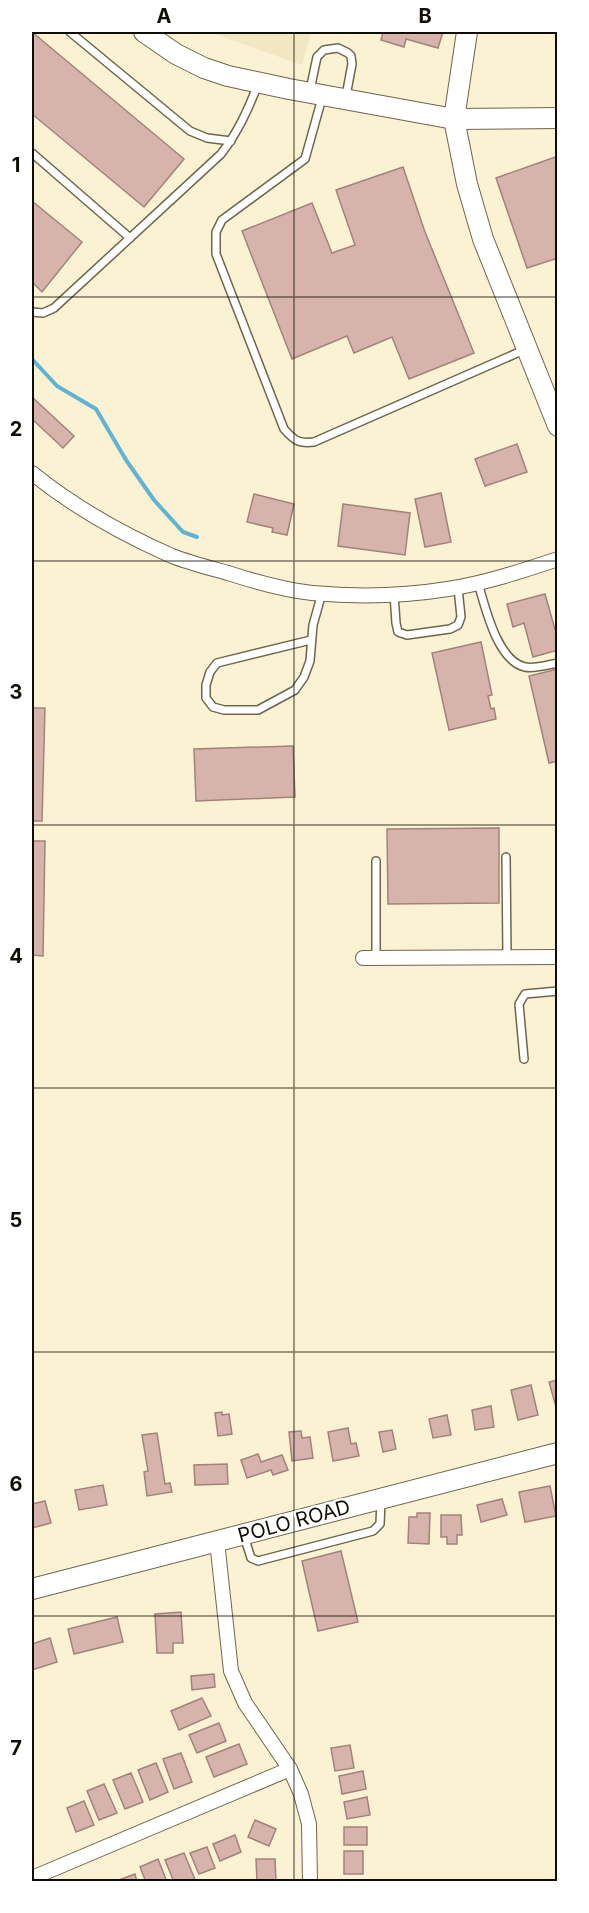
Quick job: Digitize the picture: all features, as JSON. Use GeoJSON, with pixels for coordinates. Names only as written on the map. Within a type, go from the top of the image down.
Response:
{"type":"FeatureCollection","features":[{"type":"Feature","properties":{"kind":"main road"},"geometry":{"type":"LineString","coordinates":[[144,32],[176,54],[204,68],[228,76],[454,119],[558,118]]}},
{"type":"Feature","properties":{"kind":"main road"},"geometry":{"type":"LineString","coordinates":[[467,32],[454,119],[468,184],[483,239],[558,426]]}},
{"type":"Feature","properties":{"kind":"main road","name":"POLO ROAD"},"geometry":{"type":"LineString","coordinates":[[32,1589],[558,1453]]}},
{"type":"Feature","properties":{"kind":"street"},"geometry":{"type":"LineString","coordinates":[[32,473],[79,508],[173,556],[281,588],[367,596],[458,588],[510,576],[558,559]]}},
{"type":"Feature","properties":{"kind":"street"},"geometry":{"type":"LineString","coordinates":[[370,958],[558,957]]}},
{"type":"Feature","properties":{"kind":"street"},"geometry":{"type":"LineString","coordinates":[[217,1541],[231,1671],[245,1703],[290,1769],[302,1794],[309,1824],[310,1881]]}},
{"type":"Feature","properties":{"kind":"street"},"geometry":{"type":"LineString","coordinates":[[32,1878],[290,1769]]}},
{"type":"Feature","properties":{"kind":"lane"},"geometry":{"type":"LineString","coordinates":[[70,32],[190,131],[207,138],[231,141]]}},
{"type":"Feature","properties":{"kind":"lane"},"geometry":{"type":"LineString","coordinates":[[346,99],[352,60],[348,53],[338,48],[324,50],[317,57],[316,94],[305,159],[222,220],[216,231],[216,254],[284,429],[294,440],[314,442],[527,349]]}},
{"type":"Feature","properties":{"kind":"lane"},"geometry":{"type":"LineString","coordinates":[[32,312],[43,313],[54,308],[221,154],[248,112],[258,82]]}},
{"type":"Feature","properties":{"kind":"lane"},"geometry":{"type":"LineString","coordinates":[[32,153],[130,238]]}},
{"type":"Feature","properties":{"kind":"lane"},"geometry":{"type":"LineString","coordinates":[[478,584],[496,637],[511,658],[519,665],[526,667],[558,663]]}},
{"type":"Feature","properties":{"kind":"lane"},"geometry":{"type":"LineString","coordinates":[[394,594],[398,632],[407,635],[450,629],[458,624],[461,617],[458,588]]}},
{"type":"Feature","properties":{"kind":"lane"},"geometry":{"type":"LineString","coordinates":[[311,640],[217,663],[210,672],[206,698],[213,707],[224,710],[258,710],[295,690],[310,662],[313,625],[322,593]]}},
{"type":"Feature","properties":{"kind":"lane"},"geometry":{"type":"LineString","coordinates":[[506,857],[507,957]]}},
{"type":"Feature","properties":{"kind":"lane"},"geometry":{"type":"LineString","coordinates":[[370,958],[376,861]]}},
{"type":"Feature","properties":{"kind":"lane"},"geometry":{"type":"LineString","coordinates":[[524,1059],[519,1004],[525,994],[558,990]]}},
{"type":"Feature","properties":{"kind":"lane"},"geometry":{"type":"LineString","coordinates":[[243,1534],[251,1558],[258,1561],[377,1528],[380,1524],[381,1498]]}},
{"type":"Feature","properties":{"kind":"shaded area"},"geometry":{"type":"Polygon","coordinates":[[[209,32],[311,32],[302,65],[209,32]]]}},
{"type":"Feature","properties":{"kind":"building"},"geometry":{"type":"Polygon","coordinates":[[[32,32],[184,159],[144,207],[32,114],[32,32]]]}},
{"type":"Feature","properties":{"kind":"building"},"geometry":{"type":"Polygon","coordinates":[[[383,32],[443,32],[438,48],[406,39],[404,47],[381,40],[383,32]]]}},
{"type":"Feature","properties":{"kind":"building"},"geometry":{"type":"Polygon","coordinates":[[[558,156],[558,258],[527,268],[496,178],[558,156]]]}},
{"type":"Feature","properties":{"kind":"building"},"geometry":{"type":"Polygon","coordinates":[[[403,167],[425,232],[474,353],[409,379],[392,337],[354,353],[347,336],[292,359],[242,231],[312,203],[332,253],[355,245],[336,190],[403,167]]]}},
{"type":"Feature","properties":{"kind":"building"},"geometry":{"type":"Polygon","coordinates":[[[32,201],[82,242],[42,292],[32,282],[32,201]]]}},
{"type":"Feature","properties":{"kind":"building"},"geometry":{"type":"Polygon","coordinates":[[[32,397],[74,436],[63,448],[32,419],[32,397]]]}},
{"type":"Feature","properties":{"kind":"building"},"geometry":{"type":"Polygon","coordinates":[[[517,444],[527,472],[485,486],[475,459],[517,444]]]}},
{"type":"Feature","properties":{"kind":"building"},"geometry":{"type":"Polygon","coordinates":[[[441,493],[451,542],[425,547],[415,499],[441,493]]]}},
{"type":"Feature","properties":{"kind":"building"},"geometry":{"type":"Polygon","coordinates":[[[254,494],[294,504],[287,535],[272,532],[273,528],[247,522],[254,494]]]}},
{"type":"Feature","properties":{"kind":"building"},"geometry":{"type":"Polygon","coordinates":[[[343,504],[410,513],[405,555],[338,546],[343,504]]]}},
{"type":"Feature","properties":{"kind":"building"},"geometry":{"type":"Polygon","coordinates":[[[545,594],[558,640],[558,650],[533,657],[524,623],[513,627],[507,604],[545,594]]]}},
{"type":"Feature","properties":{"kind":"building"},"geometry":{"type":"Polygon","coordinates":[[[481,642],[492,695],[488,696],[496,719],[449,730],[432,653],[481,642]]]}},
{"type":"Feature","properties":{"kind":"building"},"geometry":{"type":"Polygon","coordinates":[[[558,669],[558,761],[549,763],[529,676],[558,669]]]}},
{"type":"Feature","properties":{"kind":"building"},"geometry":{"type":"Polygon","coordinates":[[[32,708],[45,708],[42,821],[32,821],[32,708]]]}},
{"type":"Feature","properties":{"kind":"building"},"geometry":{"type":"Polygon","coordinates":[[[293,746],[295,797],[196,801],[194,749],[293,746]]]}},
{"type":"Feature","properties":{"kind":"building"},"geometry":{"type":"Polygon","coordinates":[[[499,828],[499,903],[388,904],[387,829],[499,828]]]}},
{"type":"Feature","properties":{"kind":"building"},"geometry":{"type":"Polygon","coordinates":[[[32,841],[45,841],[43,956],[32,955],[32,841]]]}},
{"type":"Feature","properties":{"kind":"building"},"geometry":{"type":"Polygon","coordinates":[[[558,1380],[558,1407],[556,1407],[549,1382],[558,1380]]]}},
{"type":"Feature","properties":{"kind":"building"},"geometry":{"type":"Polygon","coordinates":[[[531,1385],[538,1415],[518,1420],[511,1390],[531,1385]]]}},
{"type":"Feature","properties":{"kind":"building"},"geometry":{"type":"Polygon","coordinates":[[[491,1406],[494,1427],[475,1430],[472,1410],[491,1406]]]}},
{"type":"Feature","properties":{"kind":"building"},"geometry":{"type":"Polygon","coordinates":[[[222,1412],[222,1415],[229,1414],[232,1434],[218,1436],[215,1413],[222,1412]]]}},
{"type":"Feature","properties":{"kind":"building"},"geometry":{"type":"Polygon","coordinates":[[[447,1415],[451,1435],[433,1438],[429,1419],[447,1415]]]}},
{"type":"Feature","properties":{"kind":"building"},"geometry":{"type":"Polygon","coordinates":[[[348,1428],[351,1444],[356,1443],[359,1456],[333,1461],[328,1432],[348,1428]]]}},
{"type":"Feature","properties":{"kind":"building"},"geometry":{"type":"Polygon","coordinates":[[[392,1430],[396,1449],[383,1452],[379,1432],[392,1430]]]}},
{"type":"Feature","properties":{"kind":"building"},"geometry":{"type":"Polygon","coordinates":[[[301,1431],[302,1438],[310,1437],[313,1458],[292,1461],[289,1432],[301,1431]]]}},
{"type":"Feature","properties":{"kind":"building"},"geometry":{"type":"Polygon","coordinates":[[[157,1433],[165,1484],[170,1483],[172,1492],[147,1496],[144,1472],[148,1471],[142,1435],[157,1433]]]}},
{"type":"Feature","properties":{"kind":"building"},"geometry":{"type":"Polygon","coordinates":[[[258,1454],[261,1462],[282,1455],[288,1470],[273,1475],[271,1470],[247,1478],[241,1460],[258,1454]]]}},
{"type":"Feature","properties":{"kind":"building"},"geometry":{"type":"Polygon","coordinates":[[[227,1464],[228,1484],[195,1485],[194,1465],[227,1464]]]}},
{"type":"Feature","properties":{"kind":"building"},"geometry":{"type":"Polygon","coordinates":[[[103,1485],[107,1505],[79,1510],[75,1490],[103,1485]]]}},
{"type":"Feature","properties":{"kind":"building"},"geometry":{"type":"Polygon","coordinates":[[[550,1486],[556,1516],[525,1522],[519,1492],[550,1486]]]}},
{"type":"Feature","properties":{"kind":"building"},"geometry":{"type":"Polygon","coordinates":[[[502,1499],[507,1515],[481,1522],[477,1505],[502,1499]]]}},
{"type":"Feature","properties":{"kind":"building"},"geometry":{"type":"Polygon","coordinates":[[[45,1501],[51,1523],[32,1528],[32,1504],[45,1501]]]}},
{"type":"Feature","properties":{"kind":"building"},"geometry":{"type":"Polygon","coordinates":[[[417,1513],[430,1513],[429,1544],[408,1543],[409,1517],[417,1517],[417,1513]]]}},
{"type":"Feature","properties":{"kind":"building"},"geometry":{"type":"Polygon","coordinates":[[[441,1515],[461,1515],[462,1535],[457,1535],[457,1544],[447,1544],[447,1537],[441,1537],[441,1515]]]}},
{"type":"Feature","properties":{"kind":"building"},"geometry":{"type":"Polygon","coordinates":[[[341,1551],[358,1622],[318,1631],[302,1561],[341,1551]]]}},
{"type":"Feature","properties":{"kind":"building"},"geometry":{"type":"Polygon","coordinates":[[[181,1612],[183,1643],[173,1643],[173,1653],[157,1653],[155,1614],[181,1612]]]}},
{"type":"Feature","properties":{"kind":"building"},"geometry":{"type":"Polygon","coordinates":[[[117,1617],[123,1642],[74,1654],[68,1629],[117,1617]]]}},
{"type":"Feature","properties":{"kind":"building"},"geometry":{"type":"Polygon","coordinates":[[[50,1638],[57,1662],[32,1670],[32,1644],[50,1638]]]}},
{"type":"Feature","properties":{"kind":"building"},"geometry":{"type":"Polygon","coordinates":[[[214,1674],[215,1687],[192,1690],[191,1676],[214,1674]]]}},
{"type":"Feature","properties":{"kind":"building"},"geometry":{"type":"Polygon","coordinates":[[[202,1698],[211,1716],[179,1730],[171,1711],[202,1698]]]}},
{"type":"Feature","properties":{"kind":"building"},"geometry":{"type":"Polygon","coordinates":[[[219,1723],[226,1741],[197,1753],[189,1735],[219,1723]]]}},
{"type":"Feature","properties":{"kind":"building"},"geometry":{"type":"Polygon","coordinates":[[[239,1744],[247,1764],[214,1777],[206,1757],[239,1744]]]}},
{"type":"Feature","properties":{"kind":"building"},"geometry":{"type":"Polygon","coordinates":[[[350,1745],[354,1768],[335,1771],[331,1748],[350,1745]]]}},
{"type":"Feature","properties":{"kind":"building"},"geometry":{"type":"Polygon","coordinates":[[[181,1753],[192,1782],[174,1789],[163,1759],[181,1753]]]}},
{"type":"Feature","properties":{"kind":"building"},"geometry":{"type":"Polygon","coordinates":[[[156,1763],[168,1792],[150,1800],[138,1770],[156,1763]]]}},
{"type":"Feature","properties":{"kind":"building"},"geometry":{"type":"Polygon","coordinates":[[[363,1771],[366,1789],[342,1794],[339,1776],[363,1771]]]}},
{"type":"Feature","properties":{"kind":"building"},"geometry":{"type":"Polygon","coordinates":[[[131,1773],[143,1802],[125,1809],[113,1780],[131,1773]]]}},
{"type":"Feature","properties":{"kind":"building"},"geometry":{"type":"Polygon","coordinates":[[[104,1784],[117,1813],[99,1820],[87,1791],[104,1784]]]}},
{"type":"Feature","properties":{"kind":"building"},"geometry":{"type":"Polygon","coordinates":[[[367,1797],[370,1815],[347,1819],[344,1802],[367,1797]]]}},
{"type":"Feature","properties":{"kind":"building"},"geometry":{"type":"Polygon","coordinates":[[[84,1801],[94,1825],[76,1832],[67,1808],[84,1801]]]}},
{"type":"Feature","properties":{"kind":"building"},"geometry":{"type":"Polygon","coordinates":[[[255,1820],[276,1829],[269,1846],[248,1837],[255,1820]]]}},
{"type":"Feature","properties":{"kind":"building"},"geometry":{"type":"Polygon","coordinates":[[[344,1827],[367,1827],[367,1845],[344,1845],[344,1827]]]}},
{"type":"Feature","properties":{"kind":"building"},"geometry":{"type":"Polygon","coordinates":[[[235,1835],[241,1852],[220,1861],[213,1844],[235,1835]]]}},
{"type":"Feature","properties":{"kind":"building"},"geometry":{"type":"Polygon","coordinates":[[[207,1847],[215,1868],[199,1874],[190,1853],[207,1847]]]}},
{"type":"Feature","properties":{"kind":"building"},"geometry":{"type":"Polygon","coordinates":[[[344,1851],[363,1851],[363,1874],[344,1874],[344,1851]]]}},
{"type":"Feature","properties":{"kind":"building"},"geometry":{"type":"Polygon","coordinates":[[[184,1853],[196,1882],[174,1882],[165,1860],[184,1853]]]}},
{"type":"Feature","properties":{"kind":"building"},"geometry":{"type":"Polygon","coordinates":[[[158,1859],[167,1882],[146,1882],[140,1867],[158,1859]]]}},
{"type":"Feature","properties":{"kind":"building"},"geometry":{"type":"Polygon","coordinates":[[[256,1859],[275,1859],[276,1882],[257,1882],[256,1859]]]}},
{"type":"Feature","properties":{"kind":"building"},"geometry":{"type":"Polygon","coordinates":[[[135,1874],[137,1882],[116,1882],[116,1881],[135,1874]]]}},
{"type":"Feature","properties":{"kind":"waterway"},"geometry":{"type":"LineString","coordinates":[[32,359],[57,386],[96,409],[126,460],[154,500],[183,532],[197,537]]}}]}
